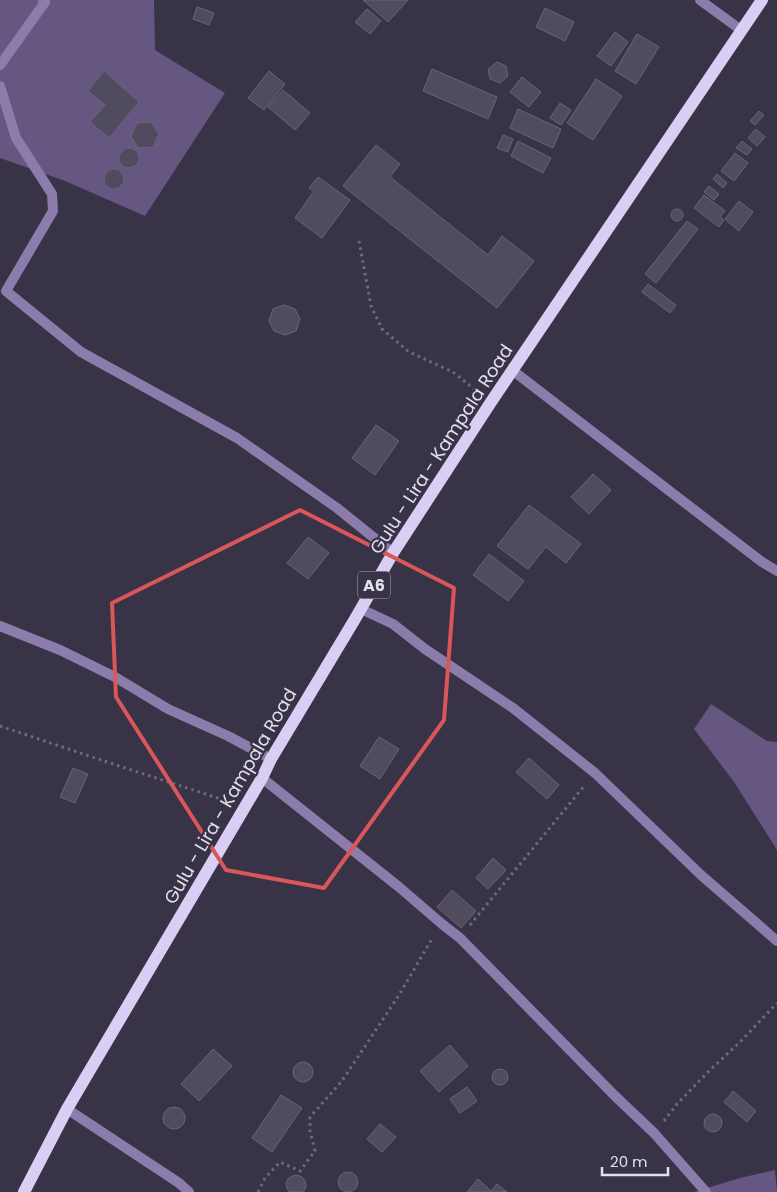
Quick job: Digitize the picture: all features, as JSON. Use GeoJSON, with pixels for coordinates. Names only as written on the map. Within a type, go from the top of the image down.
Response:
{"type":"FeatureCollection","features":[{"type":"Feature","properties":{"kind":"main road","name":"Gulu - Lira - Kampala Road"},"geometry":{"type":"LineString","coordinates":[[24,1192],[67,1109],[262,778],[271,759],[356,619],[392,553],[512,370],[762,0]]}},
{"type":"Feature","properties":{"kind":"street"},"geometry":{"type":"LineString","coordinates":[[0,65],[45,2],[43,0]]}},
{"type":"Feature","properties":{"kind":"street"},"geometry":{"type":"LineString","coordinates":[[700,0],[741,30]]}},
{"type":"Feature","properties":{"kind":"street"},"geometry":{"type":"LineString","coordinates":[[0,86],[16,138],[52,194],[52,211],[6,291],[81,352],[237,438],[337,508],[392,553]]}},
{"type":"Feature","properties":{"kind":"street"},"geometry":{"type":"LineString","coordinates":[[512,370],[762,562],[777,571]]}},
{"type":"Feature","properties":{"kind":"street"},"geometry":{"type":"LineString","coordinates":[[360,609],[393,624],[513,708],[595,773],[702,875],[777,941]]}},
{"type":"Feature","properties":{"kind":"street"},"geometry":{"type":"LineString","coordinates":[[0,626],[60,650],[115,677],[168,710],[228,736],[271,759]]}},
{"type":"Feature","properties":{"kind":"street"},"geometry":{"type":"LineString","coordinates":[[262,778],[460,938],[615,1096],[654,1133],[706,1192]]}},
{"type":"Feature","properties":{"kind":"street"},"geometry":{"type":"LineString","coordinates":[[67,1109],[189,1192]]}},
{"type":"Feature","properties":{"kind":"path"},"geometry":{"type":"LineString","coordinates":[[359,241],[371,306],[382,329],[409,352],[453,372],[491,402]]}},
{"type":"Feature","properties":{"kind":"path"},"geometry":{"type":"LineString","coordinates":[[0,726],[244,806]]}},
{"type":"Feature","properties":{"kind":"path"},"geometry":{"type":"LineString","coordinates":[[460,938],[595,773]]}},
{"type":"Feature","properties":{"kind":"path"},"geometry":{"type":"LineString","coordinates":[[258,1192],[266,1178],[280,1162],[300,1170],[316,1151],[310,1131],[310,1117],[342,1081],[442,924]]}},
{"type":"Feature","properties":{"kind":"path"},"geometry":{"type":"LineString","coordinates":[[654,1133],[677,1104],[777,1003]]}},
{"type":"Feature","properties":{"kind":"highlighted area"},"geometry":{"type":"Polygon","coordinates":[[[300,510],[454,588],[444,720],[324,888],[226,870],[116,697],[112,603],[300,510]]]}},
{"type":"Feature","properties":{"kind":"shaded area"},"geometry":{"type":"Polygon","coordinates":[[[0,0],[154,0],[155,50],[225,93],[145,216],[65,181],[0,158],[0,0]]]}},
{"type":"Feature","properties":{"kind":"shaded area"},"geometry":{"type":"Polygon","coordinates":[[[711,704],[767,741],[777,742],[777,850],[734,782],[694,729],[711,704]]]}},
{"type":"Feature","properties":{"kind":"shaded area"},"geometry":{"type":"Polygon","coordinates":[[[775,1170],[777,1192],[694,1192],[740,1178],[775,1170]]]}},
{"type":"Feature","properties":{"kind":"building"},"geometry":{"type":"Polygon","coordinates":[[[363,0],[408,0],[388,22],[363,0]]]}},
{"type":"Feature","properties":{"kind":"building"},"geometry":{"type":"Polygon","coordinates":[[[197,7],[214,13],[209,25],[193,19],[197,7]]]}},
{"type":"Feature","properties":{"kind":"building"},"geometry":{"type":"Polygon","coordinates":[[[545,8],[574,22],[565,41],[536,27],[545,8]]]}},
{"type":"Feature","properties":{"kind":"building"},"geometry":{"type":"Polygon","coordinates":[[[367,9],[381,21],[370,34],[355,22],[367,9]]]}},
{"type":"Feature","properties":{"kind":"building"},"geometry":{"type":"Polygon","coordinates":[[[615,32],[628,42],[611,66],[597,56],[615,32]]]}},
{"type":"Feature","properties":{"kind":"building"},"geometry":{"type":"Polygon","coordinates":[[[637,34],[659,47],[636,84],[615,71],[637,34]]]}},
{"type":"Feature","properties":{"kind":"building"},"geometry":{"type":"Polygon","coordinates":[[[497,62],[506,66],[508,76],[500,83],[490,79],[488,69],[497,62]]]}},
{"type":"Feature","properties":{"kind":"building"},"geometry":{"type":"Polygon","coordinates":[[[432,69],[497,97],[488,119],[423,91],[432,69]]]}},
{"type":"Feature","properties":{"kind":"building"},"geometry":{"type":"Polygon","coordinates":[[[104,71],[139,102],[109,138],[90,122],[105,105],[88,91],[104,71]]]}},
{"type":"Feature","properties":{"kind":"building"},"geometry":{"type":"Polygon","coordinates":[[[269,71],[285,84],[264,110],[248,98],[269,71]]]}},
{"type":"Feature","properties":{"kind":"building"},"geometry":{"type":"Polygon","coordinates":[[[522,77],[541,92],[529,107],[510,92],[522,77]]]}},
{"type":"Feature","properties":{"kind":"building"},"geometry":{"type":"Polygon","coordinates":[[[596,79],[622,96],[593,140],[567,123],[596,79]]]}},
{"type":"Feature","properties":{"kind":"building"},"geometry":{"type":"Polygon","coordinates":[[[283,90],[310,113],[295,130],[268,107],[283,90]]]}},
{"type":"Feature","properties":{"kind":"building"},"geometry":{"type":"Polygon","coordinates":[[[560,103],[571,110],[561,125],[550,118],[560,103]]]}},
{"type":"Feature","properties":{"kind":"building"},"geometry":{"type":"Polygon","coordinates":[[[518,109],[561,129],[553,148],[510,128],[518,109]]]}},
{"type":"Feature","properties":{"kind":"building"},"geometry":{"type":"Polygon","coordinates":[[[759,111],[764,115],[755,125],[750,121],[759,111]]]}},
{"type":"Feature","properties":{"kind":"building"},"geometry":{"type":"Polygon","coordinates":[[[151,122],[159,134],[153,147],[138,148],[131,136],[137,123],[151,122]]]}},
{"type":"Feature","properties":{"kind":"building"},"geometry":{"type":"Polygon","coordinates":[[[756,129],[765,137],[757,146],[748,138],[756,129]]]}},
{"type":"Feature","properties":{"kind":"building"},"geometry":{"type":"Polygon","coordinates":[[[503,135],[513,139],[508,152],[497,148],[503,135]]]}},
{"type":"Feature","properties":{"kind":"building"},"geometry":{"type":"Polygon","coordinates":[[[518,141],[551,158],[543,173],[511,156],[518,141]]]}},
{"type":"Feature","properties":{"kind":"building"},"geometry":{"type":"Polygon","coordinates":[[[742,141],[752,149],[747,155],[736,148],[742,141]]]}},
{"type":"Feature","properties":{"kind":"building"},"geometry":{"type":"Polygon","coordinates":[[[376,145],[400,164],[390,177],[488,255],[502,236],[534,261],[497,308],[343,186],[376,145]]]}},
{"type":"Feature","properties":{"kind":"building"},"geometry":{"type":"Polygon","coordinates":[[[125,148],[133,148],[139,154],[139,162],[133,168],[125,168],[119,162],[119,154],[125,148]]]}},
{"type":"Feature","properties":{"kind":"building"},"geometry":{"type":"Polygon","coordinates":[[[735,153],[748,163],[734,181],[721,171],[735,153]]]}},
{"type":"Feature","properties":{"kind":"building"},"geometry":{"type":"Polygon","coordinates":[[[114,169],[121,172],[124,179],[121,186],[114,189],[107,186],[104,179],[107,172],[114,169]]]}},
{"type":"Feature","properties":{"kind":"building"},"geometry":{"type":"Polygon","coordinates":[[[717,174],[727,183],[723,188],[713,179],[717,174]]]}},
{"type":"Feature","properties":{"kind":"building"},"geometry":{"type":"Polygon","coordinates":[[[318,177],[350,200],[322,238],[295,218],[314,191],[309,188],[318,177]]]}},
{"type":"Feature","properties":{"kind":"building"},"geometry":{"type":"Polygon","coordinates":[[[709,186],[719,194],[714,200],[704,192],[709,186]]]}},
{"type":"Feature","properties":{"kind":"building"},"geometry":{"type":"Polygon","coordinates":[[[704,195],[725,211],[720,217],[724,220],[719,227],[694,208],[704,195]]]}},
{"type":"Feature","properties":{"kind":"building"},"geometry":{"type":"Polygon","coordinates":[[[739,201],[753,212],[739,231],[725,219],[739,201]]]}},
{"type":"Feature","properties":{"kind":"building"},"geometry":{"type":"Polygon","coordinates":[[[675,209],[679,209],[683,215],[679,221],[675,221],[671,217],[671,213],[675,209]]]}},
{"type":"Feature","properties":{"kind":"building"},"geometry":{"type":"Polygon","coordinates":[[[687,221],[698,229],[656,283],[645,274],[687,221]]]}},
{"type":"Feature","properties":{"kind":"building"},"geometry":{"type":"Polygon","coordinates":[[[648,284],[676,305],[670,313],[642,292],[648,284]]]}},
{"type":"Feature","properties":{"kind":"building"},"geometry":{"type":"Polygon","coordinates":[[[284,305],[295,309],[300,319],[296,331],[285,335],[274,331],[269,321],[273,309],[284,305]]]}},
{"type":"Feature","properties":{"kind":"building"},"geometry":{"type":"Polygon","coordinates":[[[376,425],[399,441],[375,475],[352,458],[376,425]]]}},
{"type":"Feature","properties":{"kind":"building"},"geometry":{"type":"Polygon","coordinates":[[[593,474],[611,490],[589,514],[571,497],[593,474]]]}},
{"type":"Feature","properties":{"kind":"building"},"geometry":{"type":"Polygon","coordinates":[[[529,505],[581,544],[566,563],[546,547],[528,569],[497,546],[529,505]]]}},
{"type":"Feature","properties":{"kind":"building"},"geometry":{"type":"Polygon","coordinates":[[[308,537],[329,553],[308,579],[287,563],[308,537]]]}},
{"type":"Feature","properties":{"kind":"building"},"geometry":{"type":"Polygon","coordinates":[[[489,554],[524,581],[508,601],[473,575],[489,554]]]}},
{"type":"Feature","properties":{"kind":"building"},"geometry":{"type":"Polygon","coordinates":[[[379,737],[399,749],[380,779],[360,766],[379,737]]]}},
{"type":"Feature","properties":{"kind":"building"},"geometry":{"type":"Polygon","coordinates":[[[529,758],[559,785],[547,799],[516,772],[529,758]]]}},
{"type":"Feature","properties":{"kind":"building"},"geometry":{"type":"Polygon","coordinates":[[[73,768],[88,774],[75,803],[60,797],[73,768]]]}},
{"type":"Feature","properties":{"kind":"building"},"geometry":{"type":"Polygon","coordinates":[[[493,858],[506,870],[488,889],[476,878],[493,858]]]}},
{"type":"Feature","properties":{"kind":"building"},"geometry":{"type":"Polygon","coordinates":[[[452,890],[476,911],[461,928],[437,907],[452,890]]]}},
{"type":"Feature","properties":{"kind":"building"},"geometry":{"type":"Polygon","coordinates":[[[450,1045],[468,1066],[439,1092],[420,1071],[450,1045]]]}},
{"type":"Feature","properties":{"kind":"building"},"geometry":{"type":"Polygon","coordinates":[[[213,1049],[232,1066],[199,1101],[181,1084],[213,1049]]]}},
{"type":"Feature","properties":{"kind":"building"},"geometry":{"type":"Polygon","coordinates":[[[299,1062],[307,1062],[313,1068],[313,1076],[307,1082],[299,1082],[293,1076],[293,1068],[299,1062]]]}},
{"type":"Feature","properties":{"kind":"building"},"geometry":{"type":"Polygon","coordinates":[[[500,1069],[506,1071],[508,1077],[506,1083],[500,1085],[494,1083],[492,1077],[494,1071],[500,1069]]]}},
{"type":"Feature","properties":{"kind":"building"},"geometry":{"type":"Polygon","coordinates":[[[467,1087],[477,1101],[460,1113],[450,1099],[467,1087]]]}},
{"type":"Feature","properties":{"kind":"building"},"geometry":{"type":"Polygon","coordinates":[[[733,1091],[756,1111],[747,1122],[724,1102],[733,1091]]]}},
{"type":"Feature","properties":{"kind":"building"},"geometry":{"type":"Polygon","coordinates":[[[281,1095],[302,1108],[272,1152],[252,1138],[281,1095]]]}},
{"type":"Feature","properties":{"kind":"building"},"geometry":{"type":"Polygon","coordinates":[[[174,1107],[184,1114],[185,1118],[178,1128],[174,1129],[164,1122],[163,1118],[170,1108],[174,1107]]]}},
{"type":"Feature","properties":{"kind":"building"},"geometry":{"type":"Polygon","coordinates":[[[713,1114],[719,1117],[722,1123],[719,1129],[713,1132],[707,1129],[704,1123],[707,1117],[713,1114]]]}},
{"type":"Feature","properties":{"kind":"building"},"geometry":{"type":"Polygon","coordinates":[[[380,1124],[396,1137],[382,1152],[367,1139],[380,1124]]]}},
{"type":"Feature","properties":{"kind":"building"},"geometry":{"type":"Polygon","coordinates":[[[348,1172],[355,1175],[358,1182],[355,1189],[348,1192],[341,1189],[338,1182],[341,1175],[348,1172]]]}},
{"type":"Feature","properties":{"kind":"building"},"geometry":{"type":"Polygon","coordinates":[[[297,1175],[305,1181],[304,1191],[289,1192],[286,1183],[292,1176],[297,1175]]]}},
{"type":"Feature","properties":{"kind":"building"},"geometry":{"type":"Polygon","coordinates":[[[478,1179],[491,1191],[497,1184],[507,1192],[467,1192],[478,1179]]]}}]}
